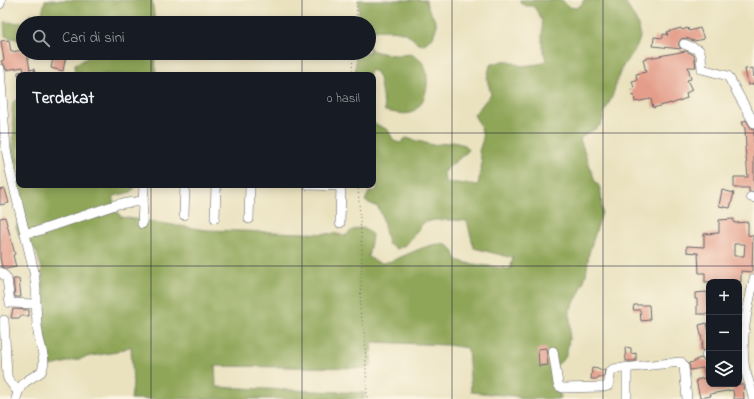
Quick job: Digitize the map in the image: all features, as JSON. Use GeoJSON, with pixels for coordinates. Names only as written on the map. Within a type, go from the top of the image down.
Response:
{"type":"FeatureCollection","features":[{"type":"Feature","properties":{"kind":"street"},"geometry":{"type":"LineString","coordinates":[[0,4],[1,0]]}},
{"type":"Feature","properties":{"kind":"street"},"geometry":{"type":"LineString","coordinates":[[684,44],[699,50],[702,69],[728,76],[754,124]]}},
{"type":"Feature","properties":{"kind":"street"},"geometry":{"type":"LineString","coordinates":[[0,69],[6,149],[34,272],[37,331],[44,364],[41,372],[27,379],[22,384],[17,395]]}},
{"type":"Feature","properties":{"kind":"street"},"geometry":{"type":"LineString","coordinates":[[142,224],[144,188]]}},
{"type":"Feature","properties":{"kind":"street"},"geometry":{"type":"LineString","coordinates":[[184,216],[185,188]]}},
{"type":"Feature","properties":{"kind":"street"},"geometry":{"type":"LineString","coordinates":[[215,218],[216,188]]}},
{"type":"Feature","properties":{"kind":"street"},"geometry":{"type":"LineString","coordinates":[[249,219],[250,188]]}},
{"type":"Feature","properties":{"kind":"street"},"geometry":{"type":"LineString","coordinates":[[340,223],[341,188]]}},
{"type":"Feature","properties":{"kind":"street"},"geometry":{"type":"LineString","coordinates":[[25,233],[38,231],[48,226],[118,204],[143,201]]}},
{"type":"Feature","properties":{"kind":"street"},"geometry":{"type":"LineString","coordinates":[[0,272],[7,279],[10,303],[36,304]]}},
{"type":"Feature","properties":{"kind":"street"},"geometry":{"type":"LineString","coordinates":[[742,344],[754,279]]}},
{"type":"Feature","properties":{"kind":"street"},"geometry":{"type":"LineString","coordinates":[[4,320],[7,375],[17,395]]}},
{"type":"Feature","properties":{"kind":"street"},"geometry":{"type":"LineString","coordinates":[[553,351],[558,384],[563,388],[606,387],[609,384],[611,371],[616,368],[652,366],[679,361],[684,366],[687,399]]}},
{"type":"Feature","properties":{"kind":"street"},"geometry":{"type":"LineString","coordinates":[[741,351],[752,399]]}},
{"type":"Feature","properties":{"kind":"street"},"geometry":{"type":"LineString","coordinates":[[626,399],[627,367]]}},
{"type":"Feature","properties":{"kind":"path"},"geometry":{"type":"LineString","coordinates":[[356,0],[356,16]]}},
{"type":"Feature","properties":{"kind":"path"},"geometry":{"type":"LineString","coordinates":[[352,72],[353,60]]}},
{"type":"Feature","properties":{"kind":"path"},"geometry":{"type":"LineString","coordinates":[[358,188],[362,250],[360,309],[365,336],[368,399]]}},
{"type":"Feature","properties":{"kind":"green space"},"geometry":{"type":"Polygon","coordinates":[[[45,0],[152,0],[154,16],[40,16],[44,7],[45,0]]]}},
{"type":"Feature","properties":{"kind":"green space"},"geometry":{"type":"Polygon","coordinates":[[[359,0],[426,0],[437,25],[433,37],[423,45],[402,32],[376,30],[376,16],[358,16],[359,0]]]}},
{"type":"Feature","properties":{"kind":"green space"},"geometry":{"type":"Polygon","coordinates":[[[520,0],[562,0],[569,7],[576,8],[581,5],[584,0],[623,0],[636,20],[640,33],[639,41],[633,53],[625,63],[617,80],[602,123],[580,139],[595,181],[599,186],[602,212],[589,253],[586,275],[579,294],[570,310],[570,332],[567,352],[565,358],[552,369],[553,390],[561,395],[560,399],[521,399],[515,396],[471,392],[468,348],[447,345],[372,342],[371,367],[362,368],[215,366],[216,387],[364,393],[364,399],[131,399],[133,385],[131,346],[117,352],[91,356],[51,366],[43,327],[42,269],[36,250],[21,239],[16,227],[24,210],[9,175],[14,130],[12,110],[13,102],[16,100],[16,188],[134,188],[131,192],[114,196],[113,206],[121,217],[206,230],[337,234],[345,236],[352,230],[362,228],[372,235],[368,257],[380,263],[390,261],[427,246],[436,244],[451,248],[457,260],[466,263],[510,269],[513,258],[474,248],[467,221],[434,220],[423,223],[407,244],[397,249],[388,244],[382,216],[378,207],[365,201],[369,192],[377,190],[376,124],[388,130],[394,141],[400,143],[406,138],[433,145],[453,142],[465,145],[468,151],[444,172],[445,182],[478,185],[482,163],[479,151],[483,139],[481,127],[474,115],[491,94],[487,79],[490,65],[502,61],[509,61],[521,66],[540,64],[546,60],[542,41],[541,19],[533,6],[526,6],[520,3],[520,0]]]}},
{"type":"Feature","properties":{"kind":"green space"},"geometry":{"type":"Polygon","coordinates":[[[4,22],[16,23],[16,39],[5,36],[4,22]]]}},
{"type":"Feature","properties":{"kind":"green space"},"geometry":{"type":"Polygon","coordinates":[[[376,52],[391,55],[411,54],[421,61],[425,67],[427,82],[424,97],[421,104],[410,113],[401,114],[385,111],[379,78],[376,72],[371,70],[370,72],[355,72],[356,60],[376,60],[376,52]]]}},
{"type":"Feature","properties":{"kind":"green space"},"geometry":{"type":"Polygon","coordinates":[[[83,60],[155,60],[156,72],[74,72],[75,64],[83,60]]]}},
{"type":"Feature","properties":{"kind":"building"},"geometry":{"type":"Polygon","coordinates":[[[681,28],[682,30],[688,28],[689,31],[700,28],[704,39],[694,41],[686,38],[681,39],[678,44],[681,49],[653,46],[654,37],[663,38],[663,34],[668,35],[667,32],[681,28]]]}},
{"type":"Feature","properties":{"kind":"building"},"geometry":{"type":"Polygon","coordinates":[[[9,40],[11,52],[16,51],[16,60],[28,60],[30,70],[34,69],[34,72],[18,72],[24,71],[23,67],[6,70],[1,61],[4,60],[1,41],[9,40]]]}},
{"type":"Feature","properties":{"kind":"building"},"geometry":{"type":"Polygon","coordinates":[[[686,51],[694,55],[696,67],[688,67],[691,79],[687,80],[692,90],[686,93],[687,98],[671,104],[653,108],[651,99],[635,102],[631,89],[634,88],[632,81],[637,80],[636,74],[646,72],[643,59],[686,51]]]}},
{"type":"Feature","properties":{"kind":"building"},"geometry":{"type":"Polygon","coordinates":[[[53,60],[65,60],[63,71],[51,68],[53,60]]]}},
{"type":"Feature","properties":{"kind":"building"},"geometry":{"type":"Polygon","coordinates":[[[753,68],[754,84],[748,85],[745,69],[753,68]]]}},
{"type":"Feature","properties":{"kind":"building"},"geometry":{"type":"Polygon","coordinates":[[[746,120],[751,128],[754,129],[754,192],[749,192],[749,188],[734,188],[734,177],[748,177],[745,129],[742,122],[746,120]]]}},
{"type":"Feature","properties":{"kind":"building"},"geometry":{"type":"Polygon","coordinates":[[[5,189],[9,203],[0,205],[0,190],[5,189]]]}},
{"type":"Feature","properties":{"kind":"building"},"geometry":{"type":"Polygon","coordinates":[[[722,190],[734,193],[730,208],[719,206],[722,190]]]}},
{"type":"Feature","properties":{"kind":"building"},"geometry":{"type":"Polygon","coordinates":[[[5,217],[15,254],[13,255],[16,267],[6,269],[2,267],[0,258],[0,218],[5,217]]]}},
{"type":"Feature","properties":{"kind":"building"},"geometry":{"type":"Polygon","coordinates":[[[734,219],[734,223],[748,222],[748,235],[753,236],[752,272],[741,271],[741,279],[706,279],[705,282],[705,273],[699,273],[698,253],[687,252],[687,246],[704,247],[704,234],[719,233],[719,220],[734,219]],[[734,244],[734,256],[744,256],[745,244],[734,244]]]}},
{"type":"Feature","properties":{"kind":"building"},"geometry":{"type":"Polygon","coordinates":[[[13,279],[19,279],[21,297],[15,297],[13,279]]]}},
{"type":"Feature","properties":{"kind":"building"},"geometry":{"type":"Polygon","coordinates":[[[706,292],[706,314],[697,314],[697,299],[695,299],[695,293],[706,292]]]}},
{"type":"Feature","properties":{"kind":"building"},"geometry":{"type":"Polygon","coordinates":[[[634,305],[649,305],[650,320],[641,321],[640,310],[633,310],[634,305]]]}},
{"type":"Feature","properties":{"kind":"building"},"geometry":{"type":"Polygon","coordinates":[[[13,309],[29,310],[29,316],[11,318],[13,309]]]}},
{"type":"Feature","properties":{"kind":"building"},"geometry":{"type":"Polygon","coordinates":[[[706,323],[706,350],[702,351],[701,345],[703,345],[699,325],[706,323]]]}},
{"type":"Feature","properties":{"kind":"building"},"geometry":{"type":"Polygon","coordinates":[[[625,347],[631,348],[631,354],[636,353],[636,361],[626,361],[625,347]]]}},
{"type":"Feature","properties":{"kind":"building"},"geometry":{"type":"Polygon","coordinates":[[[546,348],[548,365],[539,366],[538,349],[546,348]]]}},
{"type":"Feature","properties":{"kind":"building"},"geometry":{"type":"Polygon","coordinates":[[[701,358],[706,360],[706,387],[742,387],[743,384],[744,399],[734,399],[733,390],[710,394],[711,396],[700,398],[696,380],[705,378],[703,368],[690,370],[689,363],[695,362],[695,360],[701,358]]]}},
{"type":"Feature","properties":{"kind":"building"},"geometry":{"type":"Polygon","coordinates":[[[592,368],[605,370],[604,377],[591,379],[592,368]]]}}]}
